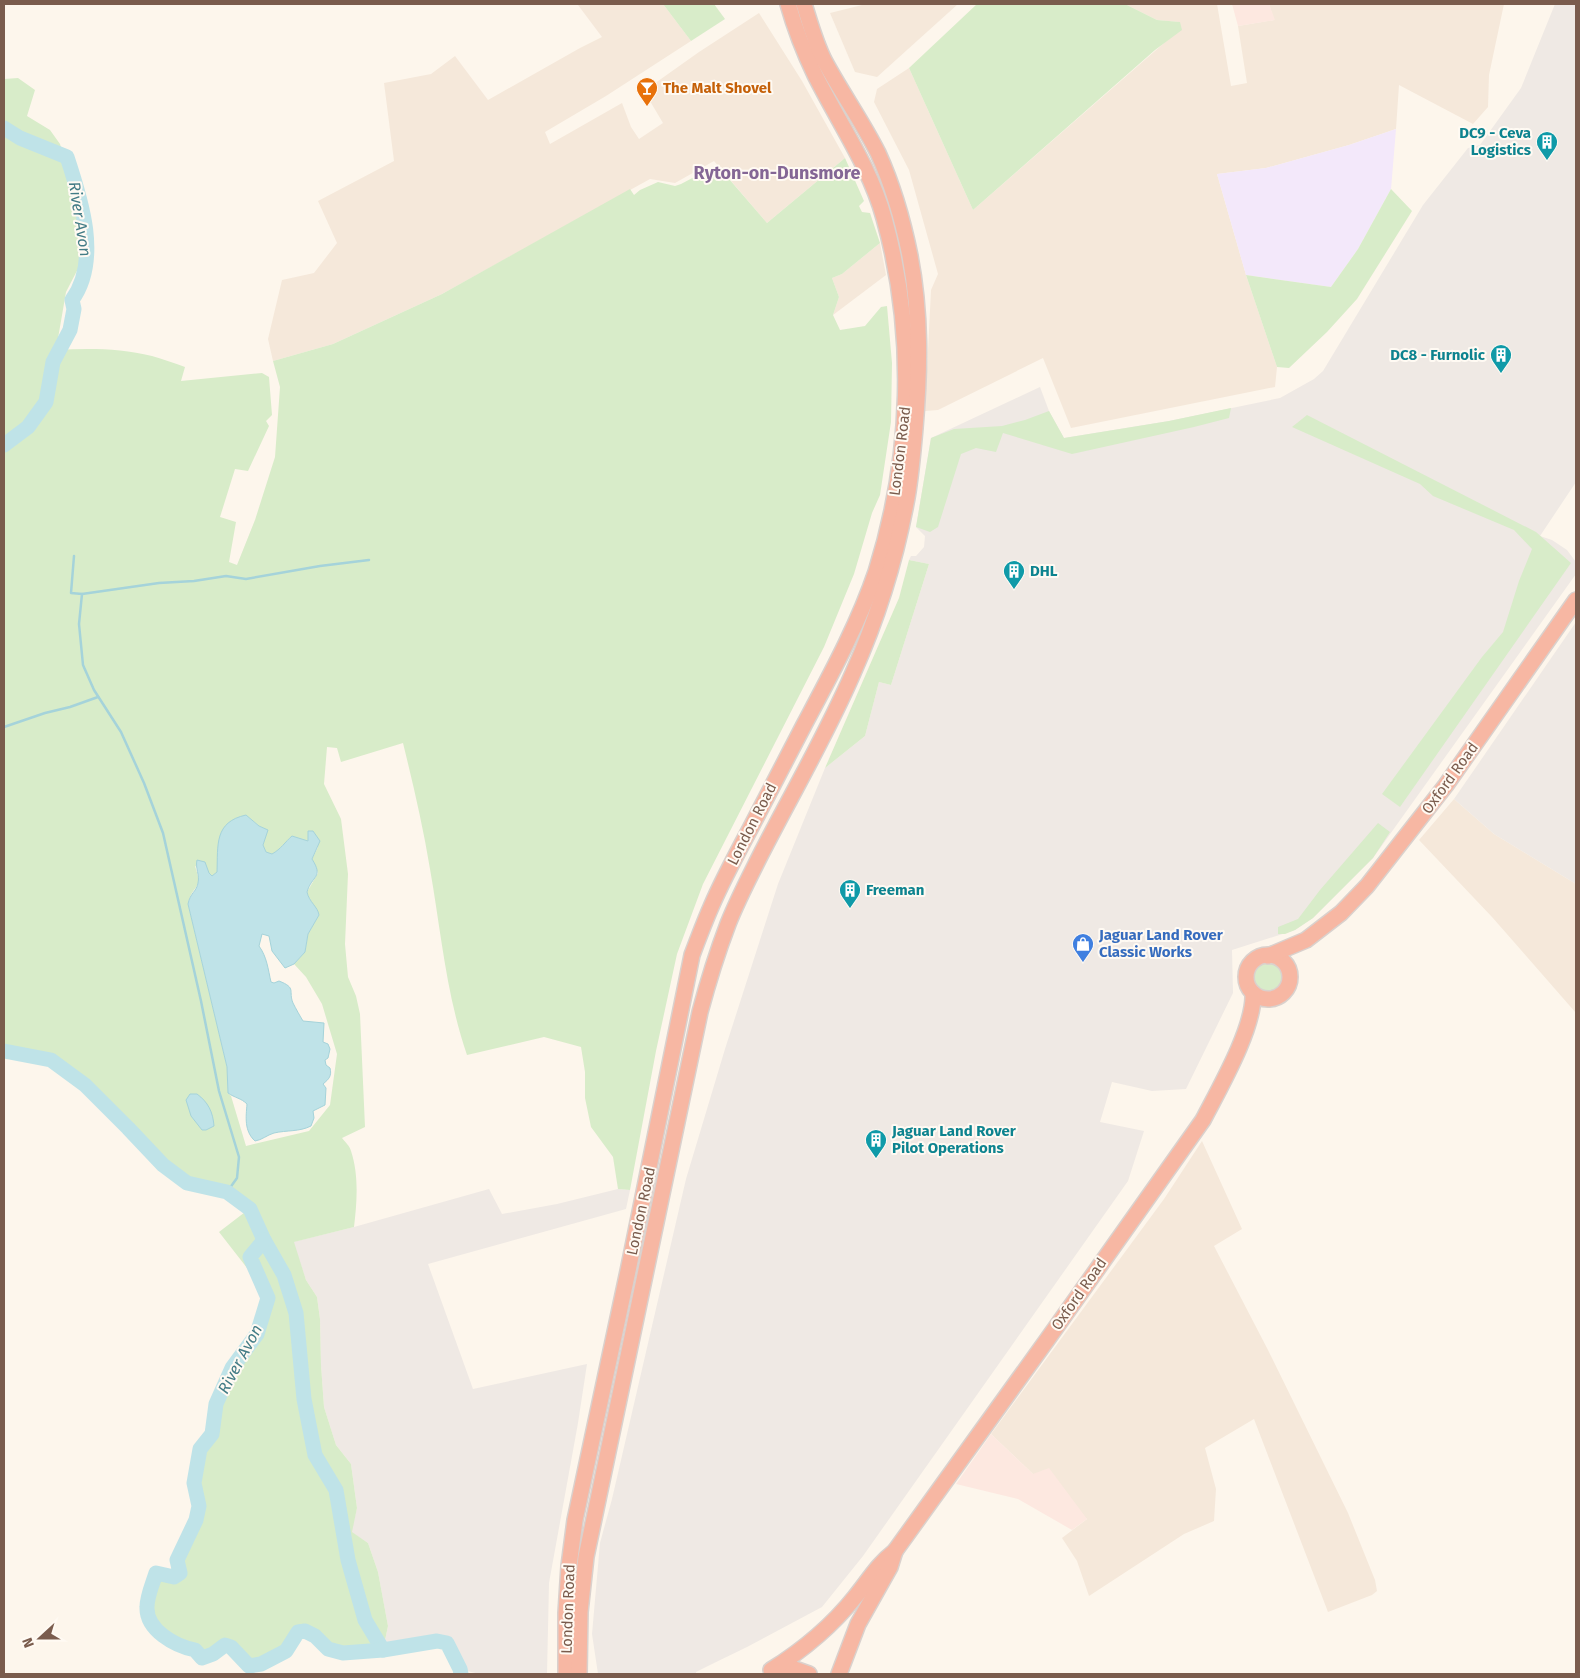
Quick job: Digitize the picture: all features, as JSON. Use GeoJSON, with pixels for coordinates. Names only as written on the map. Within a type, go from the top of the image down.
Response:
{"type":"FeatureCollection","features":[{"type":"Feature","properties":{"kind":"highway","name":"London Road"},"geometry":{"type":"LineString","coordinates":[[566,1674],[566,1613],[569,1566],[575,1520],[634,1245],[692,955],[711,906],[837,662],[860,612],[875,573],[885,537],[896,490],[902,450],[906,408],[905,336],[901,297],[884,216],[862,162],[803,49],[788,4]]}},
{"type":"Feature","properties":{"kind":"highway","name":"London Road"},"geometry":{"type":"LineString","coordinates":[[580,1670],[580,1612],[586,1557],[684,1087],[708,984],[729,922],[744,888],[854,672],[886,585],[908,496],[916,413],[919,336],[917,296],[910,256],[900,214],[886,173],[868,135],[824,59],[804,4]]}},
{"type":"Feature","properties":{"kind":"highway","name":"Oxford Road"},"geometry":{"type":"LineString","coordinates":[[1268,956],[1306,940],[1341,913],[1367,886],[1450,779],[1576,600]]}},
{"type":"Feature","properties":{"kind":"highway","name":"Oxford Road"},"geometry":{"type":"LineString","coordinates":[[1290,975],[1294,960],[1306,940]]}},
{"type":"Feature","properties":{"kind":"highway"},"geometry":{"type":"LineString","coordinates":[[1268,956],[1281,960],[1287,966],[1290,975],[1287,988],[1277,997],[1264,998],[1253,993],[1247,981],[1249,968],[1254,961],[1268,956]]}},
{"type":"Feature","properties":{"kind":"highway","name":"Oxford Road"},"geometry":{"type":"LineString","coordinates":[[768,1672],[801,1650],[832,1623],[855,1597],[882,1561],[895,1551],[1047,1340],[1203,1120],[1248,1028],[1252,1011],[1253,993]]}},
{"type":"Feature","properties":{"kind":"highway","name":"Oxford Road"},"geometry":{"type":"LineString","coordinates":[[1248,1028],[1277,997]]}},
{"type":"Feature","properties":{"kind":"highway","name":"Oxford Road"},"geometry":{"type":"LineString","coordinates":[[839,1674],[858,1624],[890,1567],[895,1551]]}},
{"type":"Feature","properties":{"kind":"highway"},"geometry":{"type":"LineString","coordinates":[[768,1672],[792,1668],[809,1674]]}},
{"type":"Feature","properties":{"kind":"shaded area"},"geometry":{"type":"Polygon","coordinates":[[[663,4],[691,41],[606,96],[545,132],[550,144],[622,103],[631,127],[639,139],[663,123],[644,91],[759,13],[802,81],[845,158],[767,223],[714,161],[675,183],[650,179],[442,294],[333,344],[273,361],[268,339],[282,280],[314,273],[337,243],[318,201],[394,161],[384,83],[431,74],[455,56],[488,100],[602,37],[578,5],[663,4]]]}},
{"type":"Feature","properties":{"kind":"shaded area"},"geometry":{"type":"Polygon","coordinates":[[[866,4],[958,4],[877,77],[855,72],[830,13],[866,4]]]}},
{"type":"Feature","properties":{"kind":"shaded area"},"geometry":{"type":"Polygon","coordinates":[[[1125,4],[1217,4],[1231,86],[1247,83],[1238,26],[1274,20],[1269,4],[1504,4],[1489,75],[1488,107],[1473,124],[1399,85],[1396,129],[1349,145],[1266,168],[1217,174],[1246,275],[1277,367],[1275,387],[1071,428],[1043,358],[938,410],[925,411],[931,290],[938,274],[909,170],[874,102],[877,89],[909,68],[973,210],[1171,37],[1179,22],[1157,20],[1125,4]]]}},
{"type":"Feature","properties":{"kind":"shaded area"},"geometry":{"type":"Polygon","coordinates":[[[1232,4],[1269,4],[1275,20],[1238,26],[1232,4]]]}},
{"type":"Feature","properties":{"kind":"shaded area"},"geometry":{"type":"Polygon","coordinates":[[[1555,4],[1576,4],[1576,482],[1540,536],[1552,540],[1567,550],[1576,562],[1576,574],[1373,858],[1313,918],[1295,930],[1232,950],[1233,993],[1186,1089],[1152,1091],[1112,1082],[1100,1122],[1144,1131],[1128,1181],[863,1556],[822,1607],[696,1672],[696,1674],[598,1674],[592,1634],[600,1543],[612,1499],[686,1179],[778,884],[825,768],[865,736],[879,682],[891,685],[929,564],[909,560],[911,556],[916,556],[924,547],[925,536],[916,527],[931,438],[1040,387],[1049,411],[1064,438],[1169,421],[1280,398],[1314,379],[1323,371],[1423,205],[1468,148],[1480,145],[1521,88],[1555,4]]]}},
{"type":"Feature","properties":{"kind":"shaded area"},"geometry":{"type":"Polygon","coordinates":[[[1396,129],[1391,189],[1358,249],[1331,287],[1246,275],[1217,174],[1266,168],[1349,145],[1396,129]]]}},
{"type":"Feature","properties":{"kind":"shaded area"},"geometry":{"type":"Polygon","coordinates":[[[880,243],[886,275],[833,315],[839,297],[832,278],[842,274],[880,243]]]}},
{"type":"Feature","properties":{"kind":"shaded area"},"geometry":{"type":"Polygon","coordinates":[[[1576,622],[1576,884],[1494,834],[1454,799],[1576,622]]]}},
{"type":"Feature","properties":{"kind":"shaded area"},"geometry":{"type":"Polygon","coordinates":[[[1454,799],[1494,834],[1576,884],[1576,1013],[1492,917],[1419,840],[1454,799]]]}},
{"type":"Feature","properties":{"kind":"shaded area"},"geometry":{"type":"Polygon","coordinates":[[[1202,1141],[1242,1229],[1214,1246],[1268,1350],[1348,1513],[1375,1580],[1377,1591],[1372,1595],[1328,1612],[1254,1419],[1205,1448],[1216,1489],[1214,1521],[1184,1534],[1089,1596],[1077,1561],[1062,1538],[1087,1519],[1034,1475],[991,1434],[1164,1199],[1202,1141]]]}},
{"type":"Feature","properties":{"kind":"shaded area"},"geometry":{"type":"Polygon","coordinates":[[[489,1189],[502,1214],[557,1204],[618,1189],[630,1190],[626,1209],[428,1264],[473,1389],[587,1364],[549,1583],[547,1674],[479,1674],[460,1669],[447,1643],[437,1641],[383,1650],[388,1626],[378,1572],[368,1543],[351,1532],[357,1508],[351,1464],[336,1445],[324,1407],[320,1319],[317,1297],[306,1280],[293,1242],[489,1189]]]}},
{"type":"Feature","properties":{"kind":"shaded area"},"geometry":{"type":"Polygon","coordinates":[[[991,1434],[1033,1474],[1049,1468],[1087,1519],[1072,1530],[1018,1499],[956,1484],[991,1434]]]}},
{"type":"Feature","properties":{"kind":"green space"},"geometry":{"type":"Polygon","coordinates":[[[663,4],[714,4],[725,19],[691,41],[663,4]]]}},
{"type":"Feature","properties":{"kind":"green space"},"geometry":{"type":"Polygon","coordinates":[[[977,4],[1125,4],[1157,20],[1180,22],[1182,30],[1155,50],[973,210],[909,68],[977,4]]]}},
{"type":"Feature","properties":{"kind":"green space"},"geometry":{"type":"Polygon","coordinates":[[[18,78],[35,90],[27,116],[50,130],[60,144],[77,199],[81,263],[66,292],[56,350],[104,349],[152,356],[185,367],[181,381],[262,373],[269,377],[272,415],[266,421],[269,426],[248,471],[235,469],[220,517],[236,522],[229,562],[237,565],[255,520],[275,457],[280,387],[273,361],[333,344],[442,294],[630,189],[634,195],[640,190],[658,182],[675,186],[717,165],[767,223],[845,158],[864,201],[859,206],[862,212],[870,213],[880,243],[842,274],[832,278],[839,297],[833,315],[840,330],[865,326],[881,307],[887,306],[892,363],[891,422],[880,495],[872,513],[854,574],[824,647],[703,884],[677,954],[656,1051],[630,1190],[618,1189],[613,1157],[591,1127],[585,1098],[585,1072],[581,1047],[544,1037],[467,1055],[449,986],[424,837],[403,743],[341,762],[337,748],[327,747],[324,784],[341,819],[348,874],[345,944],[348,977],[356,996],[360,1014],[365,1127],[342,1138],[349,1146],[354,1160],[356,1198],[354,1227],[294,1242],[306,1280],[317,1297],[320,1319],[324,1407],[336,1445],[351,1464],[357,1508],[352,1532],[368,1543],[378,1572],[388,1626],[383,1650],[340,1653],[328,1649],[308,1632],[298,1632],[286,1651],[261,1664],[249,1666],[231,1647],[225,1645],[213,1654],[202,1658],[195,1651],[182,1647],[164,1636],[154,1626],[148,1614],[147,1604],[156,1573],[174,1577],[180,1573],[177,1560],[196,1520],[199,1506],[194,1483],[200,1449],[212,1434],[216,1404],[232,1368],[257,1334],[268,1298],[265,1291],[219,1232],[249,1209],[227,1192],[187,1183],[163,1165],[128,1127],[85,1086],[51,1060],[4,1051],[4,79],[18,78]],[[252,820],[218,872],[212,876],[195,866],[198,884],[188,904],[227,1067],[228,1093],[231,1096],[246,1146],[309,1131],[330,1105],[337,1054],[322,1004],[306,977],[294,964],[305,952],[308,934],[319,915],[307,892],[318,873],[312,859],[318,847],[308,832],[308,842],[292,836],[272,855],[266,852],[263,845],[267,830],[252,820]]]}},
{"type":"Feature","properties":{"kind":"green space"},"geometry":{"type":"Polygon","coordinates":[[[1391,189],[1412,211],[1357,299],[1327,332],[1289,368],[1277,367],[1246,275],[1331,287],[1358,249],[1391,189]]]}},
{"type":"Feature","properties":{"kind":"green space"},"geometry":{"type":"Polygon","coordinates":[[[1231,408],[1229,418],[1072,454],[1003,433],[996,452],[976,448],[961,454],[938,527],[930,532],[916,527],[931,438],[954,429],[1002,426],[1049,411],[1064,438],[1169,421],[1231,408]]]}},
{"type":"Feature","properties":{"kind":"green space"},"geometry":{"type":"Polygon","coordinates":[[[1307,415],[1536,532],[1571,563],[1400,807],[1382,794],[1482,657],[1503,632],[1519,581],[1532,549],[1514,530],[1433,496],[1420,484],[1292,427],[1307,415]]]}},
{"type":"Feature","properties":{"kind":"green space"},"geometry":{"type":"Polygon","coordinates":[[[909,560],[929,564],[891,685],[879,682],[865,736],[825,768],[899,598],[909,560]]]}},
{"type":"Feature","properties":{"kind":"green space"},"geometry":{"type":"Polygon","coordinates":[[[1378,823],[1390,832],[1373,858],[1313,918],[1295,930],[1285,934],[1278,934],[1278,927],[1298,919],[1320,890],[1378,823]]]}},
{"type":"Feature","properties":{"kind":"green space"},"geometry":{"type":"Polygon","coordinates":[[[1268,960],[1274,961],[1279,965],[1283,970],[1283,982],[1279,987],[1274,991],[1268,992],[1262,991],[1257,987],[1253,982],[1252,976],[1253,970],[1257,965],[1262,961],[1268,960]]]}},
{"type":"Feature","properties":{"kind":"water"},"geometry":{"type":"Polygon","coordinates":[[[246,815],[259,826],[268,830],[263,845],[266,852],[272,854],[292,836],[308,841],[308,831],[313,831],[320,841],[312,859],[317,873],[307,892],[319,915],[308,934],[305,952],[294,964],[285,968],[272,951],[269,936],[262,934],[259,946],[266,959],[271,982],[279,981],[285,983],[290,988],[293,1003],[303,1021],[324,1023],[323,1042],[328,1044],[330,1049],[328,1058],[325,1060],[331,1073],[323,1084],[326,1088],[325,1105],[313,1111],[314,1118],[311,1126],[274,1133],[255,1141],[247,1128],[247,1104],[228,1093],[227,1067],[188,904],[198,883],[197,860],[205,862],[212,876],[217,872],[218,844],[223,829],[236,818],[246,815]]]}},
{"type":"Feature","properties":{"kind":"water"},"geometry":{"type":"Polygon","coordinates":[[[190,1094],[197,1094],[207,1104],[214,1126],[202,1130],[191,1116],[186,1100],[190,1094]]]}},
{"type":"Feature","properties":{"kind":"waterway","name":"River Avon"},"geometry":{"type":"LineString","coordinates":[[4,128],[20,138],[67,157],[78,191],[86,229],[87,248],[81,284],[72,300],[74,309],[70,330],[53,362],[46,402],[28,427],[4,445]]}},
{"type":"Feature","properties":{"kind":"waterway"},"geometry":{"type":"LineString","coordinates":[[74,556],[71,593],[82,594],[79,624],[83,665],[94,690],[121,732],[144,783],[163,833],[219,1091],[239,1157],[237,1178],[227,1192]]}},
{"type":"Feature","properties":{"kind":"waterway"},"geometry":{"type":"LineString","coordinates":[[82,594],[226,576],[246,579],[320,566],[369,560]]}},
{"type":"Feature","properties":{"kind":"waterway"},"geometry":{"type":"LineString","coordinates":[[4,727],[98,697]]}},
{"type":"Feature","properties":{"kind":"waterway","name":"River Avon"},"geometry":{"type":"LineString","coordinates":[[4,1051],[51,1060],[85,1085],[163,1165],[187,1183],[227,1192],[250,1209],[264,1240],[284,1275],[296,1313],[304,1399],[315,1455],[336,1490],[348,1560],[365,1620],[383,1650]]}},
{"type":"Feature","properties":{"kind":"waterway","name":"River Avon"},"geometry":{"type":"LineString","coordinates":[[264,1240],[250,1257],[268,1298],[257,1334],[232,1368],[216,1404],[212,1434],[200,1449],[194,1483],[199,1506],[196,1520],[177,1560],[180,1573],[174,1577],[156,1573],[147,1603],[151,1623],[163,1636],[179,1645],[195,1650],[202,1658],[213,1654],[225,1645],[231,1647],[249,1666],[261,1664],[286,1651],[298,1632],[305,1631],[315,1636],[328,1649],[343,1653],[383,1650],[437,1641],[447,1643],[461,1674]]}},
{"type":"Feature","properties":{"kind":"place","name":"The Malt Shovel"},"geometry":{"type":"Point","coordinates":[647,107]}},
{"type":"Feature","properties":{"kind":"place","name":"DC9 - Ceva Logistics"},"geometry":{"type":"Point","coordinates":[1547,161]}},
{"type":"Feature","properties":{"kind":"place","name":"DC8 - Furnolic"},"geometry":{"type":"Point","coordinates":[1501,374]}},
{"type":"Feature","properties":{"kind":"place","name":"DHL"},"geometry":{"type":"Point","coordinates":[1014,590]}},
{"type":"Feature","properties":{"kind":"place","name":"Freeman"},"geometry":{"type":"Point","coordinates":[850,909]}},
{"type":"Feature","properties":{"kind":"place","name":"Jaguar Land Rover Classic Works"},"geometry":{"type":"Point","coordinates":[1083,963]}},
{"type":"Feature","properties":{"kind":"place","name":"Jaguar Land Rover Pilot Operations"},"geometry":{"type":"Point","coordinates":[876,1159]}},
{"type":"Feature","properties":{"kind":"district","name":"Ryton-on-Dunsmore"},"geometry":{"type":"Point","coordinates":[777,173]}}]}
